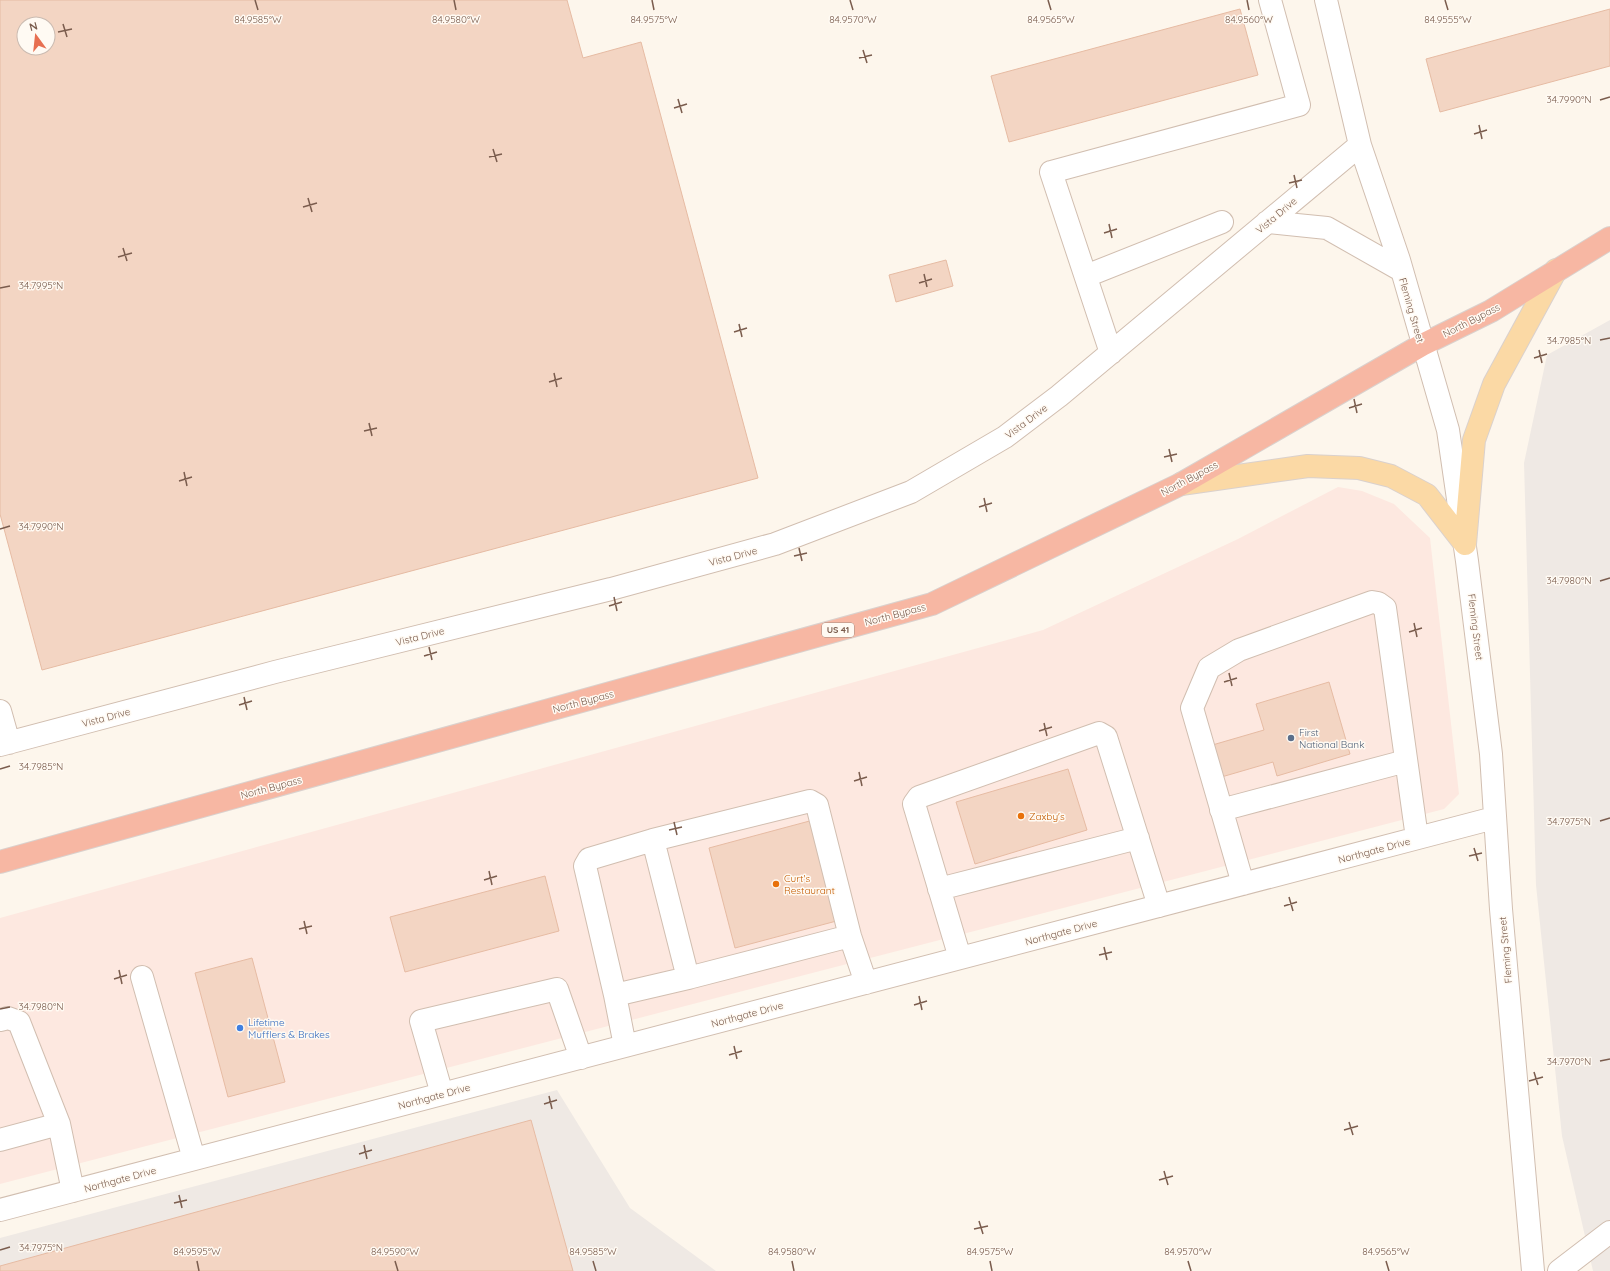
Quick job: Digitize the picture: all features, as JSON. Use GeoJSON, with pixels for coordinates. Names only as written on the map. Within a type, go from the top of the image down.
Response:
{"type":"FeatureCollection","features":[{"type":"Feature","properties":{"kind":"highway","name":"North Bypass"},"geometry":{"type":"LineString","coordinates":[[0,862],[932,604],[1180,484],[1422,345],[1491,311],[1610,238]]}},
{"type":"Feature","properties":{"kind":"main road"},"geometry":{"type":"LineString","coordinates":[[1465,544],[1474,440],[1494,384],[1556,270]]}},
{"type":"Feature","properties":{"kind":"main road"},"geometry":{"type":"LineString","coordinates":[[1180,484],[1308,466],[1359,468],[1391,476],[1427,495],[1465,544]]}},
{"type":"Feature","properties":{"kind":"street"},"geometry":{"type":"LineString","coordinates":[[1111,353],[1051,172],[1299,105],[1270,0]]}},
{"type":"Feature","properties":{"kind":"street","name":"Fleming Street"},"geometry":{"type":"LineString","coordinates":[[1326,0],[1360,145],[1401,270],[1448,430],[1465,544],[1491,754],[1494,818],[1533,1271]]}},
{"type":"Feature","properties":{"kind":"street","name":"Vista Drive"},"geometry":{"type":"LineString","coordinates":[[4,744],[275,672],[611,589],[775,544],[911,492],[1004,437],[1059,396],[1360,145]]}},
{"type":"Feature","properties":{"kind":"street"},"geometry":{"type":"LineString","coordinates":[[1086,276],[1222,222]]}},
{"type":"Feature","properties":{"kind":"street"},"geometry":{"type":"LineString","coordinates":[[1267,222],[1327,228],[1401,270]]}},
{"type":"Feature","properties":{"kind":"street"},"geometry":{"type":"LineString","coordinates":[[1243,884],[1192,708],[1208,668],[1239,650],[1372,602],[1378,603],[1386,608],[1417,838]]}},
{"type":"Feature","properties":{"kind":"street"},"geometry":{"type":"LineString","coordinates":[[0,711],[4,744]]}},
{"type":"Feature","properties":{"kind":"street"},"geometry":{"type":"LineString","coordinates":[[960,958],[914,804],[919,797],[1099,733],[1106,737],[1159,906]]}},
{"type":"Feature","properties":{"kind":"street"},"geometry":{"type":"LineString","coordinates":[[1222,810],[1406,761]]}},
{"type":"Feature","properties":{"kind":"street"},"geometry":{"type":"LineString","coordinates":[[625,1046],[615,995],[585,866],[589,859],[653,840],[810,801],[814,802],[817,805],[850,936],[866,983]]}},
{"type":"Feature","properties":{"kind":"street","name":"Northgate Drive"},"geometry":{"type":"LineString","coordinates":[[0,1210],[1494,818]]}},
{"type":"Feature","properties":{"kind":"street"},"geometry":{"type":"LineString","coordinates":[[939,890],[1138,838]]}},
{"type":"Feature","properties":{"kind":"street"},"geometry":{"type":"LineString","coordinates":[[653,840],[688,978]]}},
{"type":"Feature","properties":{"kind":"street"},"geometry":{"type":"LineString","coordinates":[[615,995],[688,978],[850,936]]}},
{"type":"Feature","properties":{"kind":"street"},"geometry":{"type":"LineString","coordinates":[[142,977],[194,1159]]}},
{"type":"Feature","properties":{"kind":"street"},"geometry":{"type":"LineString","coordinates":[[442,1094],[421,1021],[557,989],[581,1058]]}},
{"type":"Feature","properties":{"kind":"street"},"geometry":{"type":"LineString","coordinates":[[0,1020],[8,1018],[19,1022],[59,1124],[73,1191]]}},
{"type":"Feature","properties":{"kind":"street"},"geometry":{"type":"LineString","coordinates":[[0,1140],[59,1124]]}},
{"type":"Feature","properties":{"kind":"street"},"geometry":{"type":"LineString","coordinates":[[1559,1271],[1610,1232]]}},
{"type":"Feature","properties":{"kind":"shaded area"},"geometry":{"type":"Polygon","coordinates":[[[1610,320],[1610,1271],[1593,1271],[1562,1136],[1536,885],[1524,463],[1547,355],[1610,320]]]}},
{"type":"Feature","properties":{"kind":"shaded area"},"geometry":{"type":"Polygon","coordinates":[[[1338,487],[1362,491],[1394,504],[1430,538],[1459,794],[1444,809],[0,1184],[0,918],[1043,630],[1238,539],[1338,487]]]}},
{"type":"Feature","properties":{"kind":"shaded area"},"geometry":{"type":"Polygon","coordinates":[[[557,1090],[630,1208],[716,1271],[0,1271],[0,1238],[557,1090]]]}},
{"type":"Feature","properties":{"kind":"building"},"geometry":{"type":"Polygon","coordinates":[[[0,0],[567,0],[583,58],[641,42],[758,478],[42,670],[0,514],[0,0]]]}},
{"type":"Feature","properties":{"kind":"building"},"geometry":{"type":"Polygon","coordinates":[[[1240,9],[1258,75],[1009,142],[991,76],[1240,9]]]}},
{"type":"Feature","properties":{"kind":"building"},"geometry":{"type":"Polygon","coordinates":[[[1610,9],[1610,66],[1440,112],[1426,59],[1610,9]]]}},
{"type":"Feature","properties":{"kind":"building"},"geometry":{"type":"Polygon","coordinates":[[[946,260],[953,286],[896,302],[889,275],[946,260]]]}},
{"type":"Feature","properties":{"kind":"building","name":"First National Bank"},"geometry":{"type":"Polygon","coordinates":[[[1329,682],[1350,754],[1277,776],[1273,762],[1218,778],[1209,746],[1264,730],[1256,704],[1329,682]]]}},
{"type":"Feature","properties":{"kind":"building","name":"Zaxby's"},"geometry":{"type":"Polygon","coordinates":[[[1068,769],[1087,830],[975,864],[956,802],[1068,769]]]}},
{"type":"Feature","properties":{"kind":"building","name":"Curt's Restaurant"},"geometry":{"type":"Polygon","coordinates":[[[817,819],[844,919],[735,948],[709,848],[817,819]]]}},
{"type":"Feature","properties":{"kind":"building"},"geometry":{"type":"Polygon","coordinates":[[[545,876],[559,931],[405,972],[390,917],[545,876]]]}},
{"type":"Feature","properties":{"kind":"building","name":"Lifetime Mufflers & Brakes"},"geometry":{"type":"Polygon","coordinates":[[[252,958],[285,1082],[228,1097],[195,973],[252,958]]]}},
{"type":"Feature","properties":{"kind":"building"},"geometry":{"type":"Polygon","coordinates":[[[531,1120],[573,1271],[0,1271],[0,1266],[531,1120]]]}},
{"type":"Feature","properties":{"kind":"place","name":"First National Bank"},"geometry":{"type":"Point","coordinates":[1291,738]}},
{"type":"Feature","properties":{"kind":"place","name":"Zaxby's"},"geometry":{"type":"Point","coordinates":[1021,816]}},
{"type":"Feature","properties":{"kind":"place","name":"Curt's Restaurant"},"geometry":{"type":"Point","coordinates":[776,884]}},
{"type":"Feature","properties":{"kind":"place","name":"Lifetime Mufflers & Brakes"},"geometry":{"type":"Point","coordinates":[240,1028]}}]}
